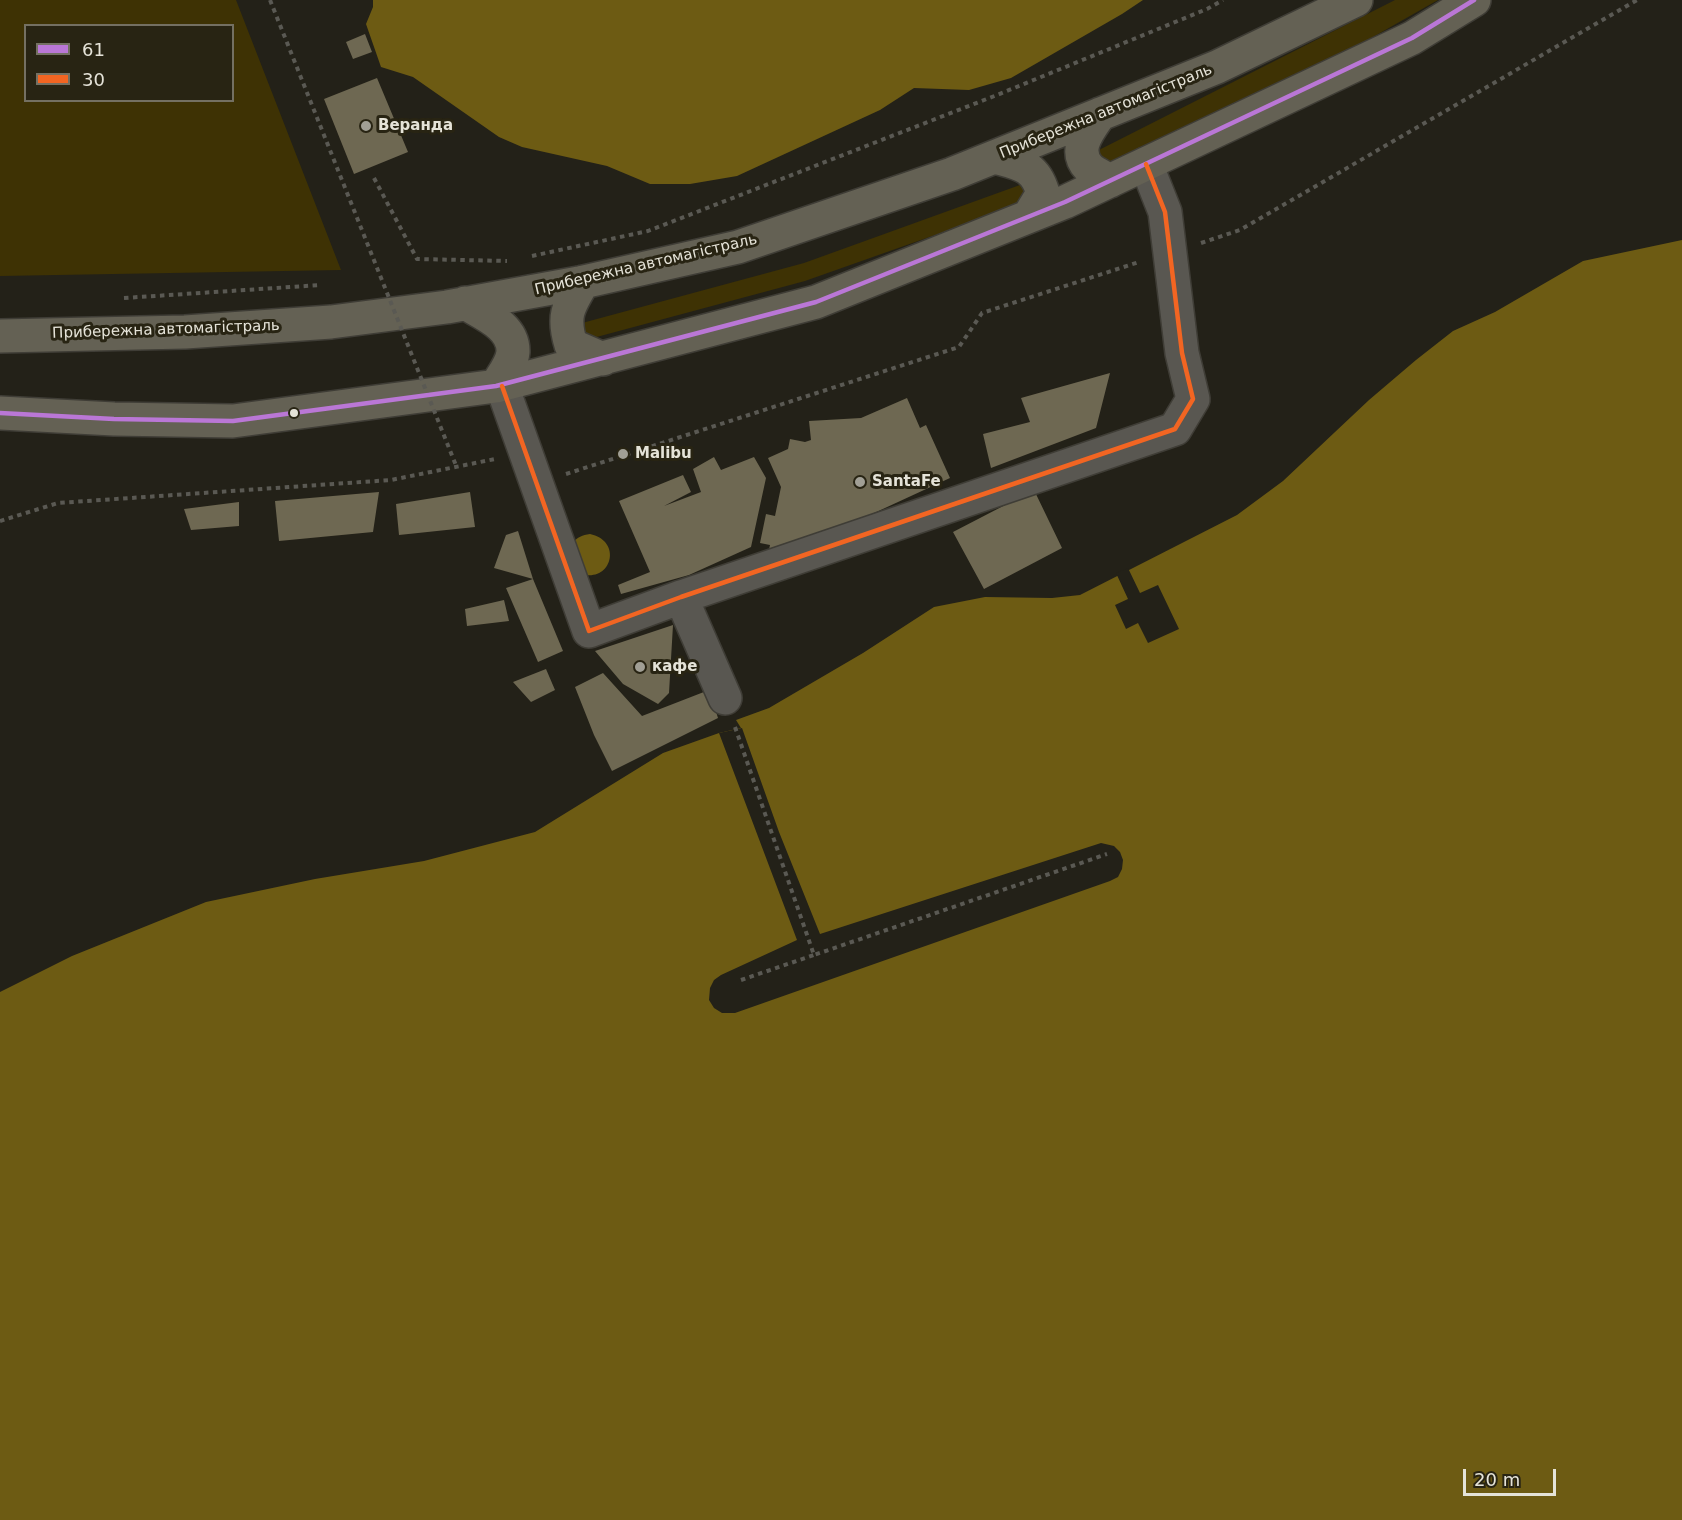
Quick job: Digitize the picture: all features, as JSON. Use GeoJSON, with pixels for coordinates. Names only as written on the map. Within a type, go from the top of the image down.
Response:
{"type":"FeatureCollection","features":[{"type":"Feature","properties":{"kind":"main road","name":"Прибережна автомагістраль"},"geometry":{"type":"LineString","coordinates":[[0,336],[184,332],[354,319],[447,307],[583,282],[738,247],[952,174],[995,157],[1217,67],[1356,0]]}},
{"type":"Feature","properties":{"kind":"main road"},"geometry":{"type":"LineString","coordinates":[[0,413],[114,419],[233,421],[499,386],[816,302],[1065,202],[1412,38],[1474,0]]}},
{"type":"Feature","properties":{"kind":"main road"},"geometry":{"type":"LineString","coordinates":[[1100,114],[1082,144],[1082,155],[1089,167],[1110,180]]}},
{"type":"Feature","properties":{"kind":"main road"},"geometry":{"type":"LineString","coordinates":[[995,157],[1021,165],[1035,174],[1043,194],[1029,216]]}},
{"type":"Feature","properties":{"kind":"main road"},"geometry":{"type":"LineString","coordinates":[[583,282],[567,312],[566,329],[571,345],[603,359]]}},
{"type":"Feature","properties":{"kind":"main road"},"geometry":{"type":"LineString","coordinates":[[465,303],[496,320],[509,337],[513,351],[499,386]]}},
{"type":"Feature","properties":{"kind":"main road"},"geometry":{"type":"LineString","coordinates":[[0,425],[114,419]]}},
{"type":"Feature","properties":{"kind":"street"},"geometry":{"type":"LineString","coordinates":[[499,386],[589,631],[681,597],[1175,429],[1193,399],[1182,352],[1165,212],[1146,164]]}},
{"type":"Feature","properties":{"kind":"street"},"geometry":{"type":"LineString","coordinates":[[681,597],[725,698]]}},
{"type":"Feature","properties":{"kind":"path"},"geometry":{"type":"LineString","coordinates":[[0,521],[58,503],[391,480],[457,468],[270,0]]}},
{"type":"Feature","properties":{"kind":"path"},"geometry":{"type":"LineString","coordinates":[[531,256],[648,231],[997,95],[1207,9],[1223,0]]}},
{"type":"Feature","properties":{"kind":"path"},"geometry":{"type":"LineString","coordinates":[[536,483],[959,347],[982,313],[1240,230],[1637,0]]}},
{"type":"Feature","properties":{"kind":"path"},"geometry":{"type":"LineString","coordinates":[[374,178],[417,259],[508,261]]}},
{"type":"Feature","properties":{"kind":"path"},"geometry":{"type":"LineString","coordinates":[[119,299],[321,285]]}},
{"type":"Feature","properties":{"kind":"path"},"geometry":{"type":"LineString","coordinates":[[725,698],[814,955]]}},
{"type":"Feature","properties":{"kind":"path"},"geometry":{"type":"LineString","coordinates":[[741,980],[1107,854]]}},
{"type":"Feature","properties":{"kind":"shaded area"},"geometry":{"type":"Polygon","coordinates":[[[0,0],[236,0],[341,270],[0,276],[0,0]]]}},
{"type":"Feature","properties":{"kind":"shaded area"},"geometry":{"type":"Polygon","coordinates":[[[373,0],[1143,0],[1011,78],[969,90],[914,88],[880,110],[737,176],[690,184],[650,184],[607,166],[522,147],[499,137],[413,77],[381,67],[366,24],[373,7],[373,0]]]}},
{"type":"Feature","properties":{"kind":"shaded area"},"geometry":{"type":"Polygon","coordinates":[[[1395,0],[1438,0],[1373,37],[1105,170],[1093,153],[1395,0]]]}},
{"type":"Feature","properties":{"kind":"shaded area"},"geometry":{"type":"Polygon","coordinates":[[[1031,181],[1034,200],[805,281],[578,342],[571,326],[804,263],[1031,181]]]}},
{"type":"Feature","properties":{"kind":"shaded area"},"geometry":{"type":"Polygon","coordinates":[[[1682,240],[1682,1520],[0,1520],[0,992],[72,956],[206,902],[315,879],[424,861],[535,832],[663,753],[719,733],[741,728],[736,720],[769,708],[863,653],[934,607],[985,597],[1052,598],[1080,595],[1237,515],[1283,481],[1369,400],[1453,331],[1495,312],[1583,261],[1682,240]]]}},
{"type":"Feature","properties":{"kind":"shaded area"},"geometry":{"type":"Polygon","coordinates":[[[590,534],[607,544],[610,552],[610,560],[606,567],[600,573],[592,575],[581,574],[572,543],[590,534]]]}},
{"type":"Feature","properties":{"kind":"pier"},"geometry":{"type":"Polygon","coordinates":[[[1128,568],[1140,593],[1158,585],[1179,629],[1148,643],[1138,623],[1126,629],[1115,605],[1128,599],[1116,573],[1128,568]]]}},
{"type":"Feature","properties":{"kind":"pier"},"geometry":{"type":"Polygon","coordinates":[[[742,728],[779,832],[820,934],[1101,843],[1114,846],[1120,852],[1123,860],[1122,869],[1118,877],[1110,881],[735,1013],[722,1013],[714,1008],[709,1000],[710,988],[714,980],[797,940],[719,733],[742,728]]]}},
{"type":"Feature","properties":{"kind":"building"},"geometry":{"type":"Polygon","coordinates":[[[365,34],[372,52],[353,59],[346,42],[365,34]]]}},
{"type":"Feature","properties":{"kind":"building","name":"Веранда"},"geometry":{"type":"Polygon","coordinates":[[[377,78],[408,152],[354,174],[324,99],[377,78]]]}},
{"type":"Feature","properties":{"kind":"building"},"geometry":{"type":"Polygon","coordinates":[[[1110,373],[1096,428],[991,468],[983,434],[1030,422],[1021,398],[1110,373]]]}},
{"type":"Feature","properties":{"kind":"building","name":"SantaFe"},"geometry":{"type":"Polygon","coordinates":[[[907,398],[920,428],[926,425],[950,478],[807,544],[768,554],[770,545],[760,543],[766,514],[775,516],[781,487],[768,458],[788,449],[790,439],[805,442],[811,440],[809,421],[861,418],[907,398]]]}},
{"type":"Feature","properties":{"kind":"building"},"geometry":{"type":"Polygon","coordinates":[[[714,457],[721,470],[754,457],[766,478],[751,547],[689,575],[621,594],[618,585],[650,572],[619,501],[683,475],[691,492],[664,506],[701,492],[693,469],[714,457]]]}},
{"type":"Feature","properties":{"kind":"building"},"geometry":{"type":"Polygon","coordinates":[[[1034,490],[1062,548],[984,589],[953,532],[1034,490]]]}},
{"type":"Feature","properties":{"kind":"building"},"geometry":{"type":"Polygon","coordinates":[[[379,492],[373,532],[279,541],[275,501],[379,492]]]}},
{"type":"Feature","properties":{"kind":"building"},"geometry":{"type":"Polygon","coordinates":[[[470,492],[475,527],[399,535],[396,504],[470,492]]]}},
{"type":"Feature","properties":{"kind":"building"},"geometry":{"type":"Polygon","coordinates":[[[239,502],[239,526],[191,530],[184,509],[239,502]]]}},
{"type":"Feature","properties":{"kind":"building"},"geometry":{"type":"Polygon","coordinates":[[[518,531],[533,579],[494,568],[506,535],[518,531]]]}},
{"type":"Feature","properties":{"kind":"building"},"geometry":{"type":"Polygon","coordinates":[[[533,579],[563,651],[538,662],[506,588],[533,579]]]}},
{"type":"Feature","properties":{"kind":"building"},"geometry":{"type":"Polygon","coordinates":[[[504,600],[509,621],[467,626],[465,609],[504,600]]]}},
{"type":"Feature","properties":{"kind":"building","name":"кафе"},"geometry":{"type":"Polygon","coordinates":[[[673,625],[669,693],[658,704],[623,684],[595,651],[673,625]]]}},
{"type":"Feature","properties":{"kind":"building"},"geometry":{"type":"Polygon","coordinates":[[[546,669],[555,690],[531,702],[513,682],[546,669]]]}},
{"type":"Feature","properties":{"kind":"building"},"geometry":{"type":"Polygon","coordinates":[[[603,673],[642,716],[709,690],[718,718],[612,771],[594,735],[575,687],[603,673]]]}},
{"type":"Feature","properties":{"kind":"transit line","name":"61"},"geometry":{"type":"LineString","coordinates":[[0,413],[114,419],[233,421],[496,386],[816,302],[1065,202],[1412,38],[1474,0]]}},
{"type":"Feature","properties":{"kind":"transit line","name":"30"},"geometry":{"type":"LineString","coordinates":[[502,386],[589,631],[681,597],[1175,429],[1193,399],[1182,353],[1165,212],[1146,164]]}},
{"type":"Feature","properties":{"kind":"place","name":"Веранда"},"geometry":{"type":"Point","coordinates":[366,126]}},
{"type":"Feature","properties":{"kind":"place","name":"Malibu"},"geometry":{"type":"Point","coordinates":[623,454]}},
{"type":"Feature","properties":{"kind":"place","name":"SantaFe"},"geometry":{"type":"Point","coordinates":[860,482]}},
{"type":"Feature","properties":{"kind":"place","name":"кафе"},"geometry":{"type":"Point","coordinates":[640,667]}}]}
